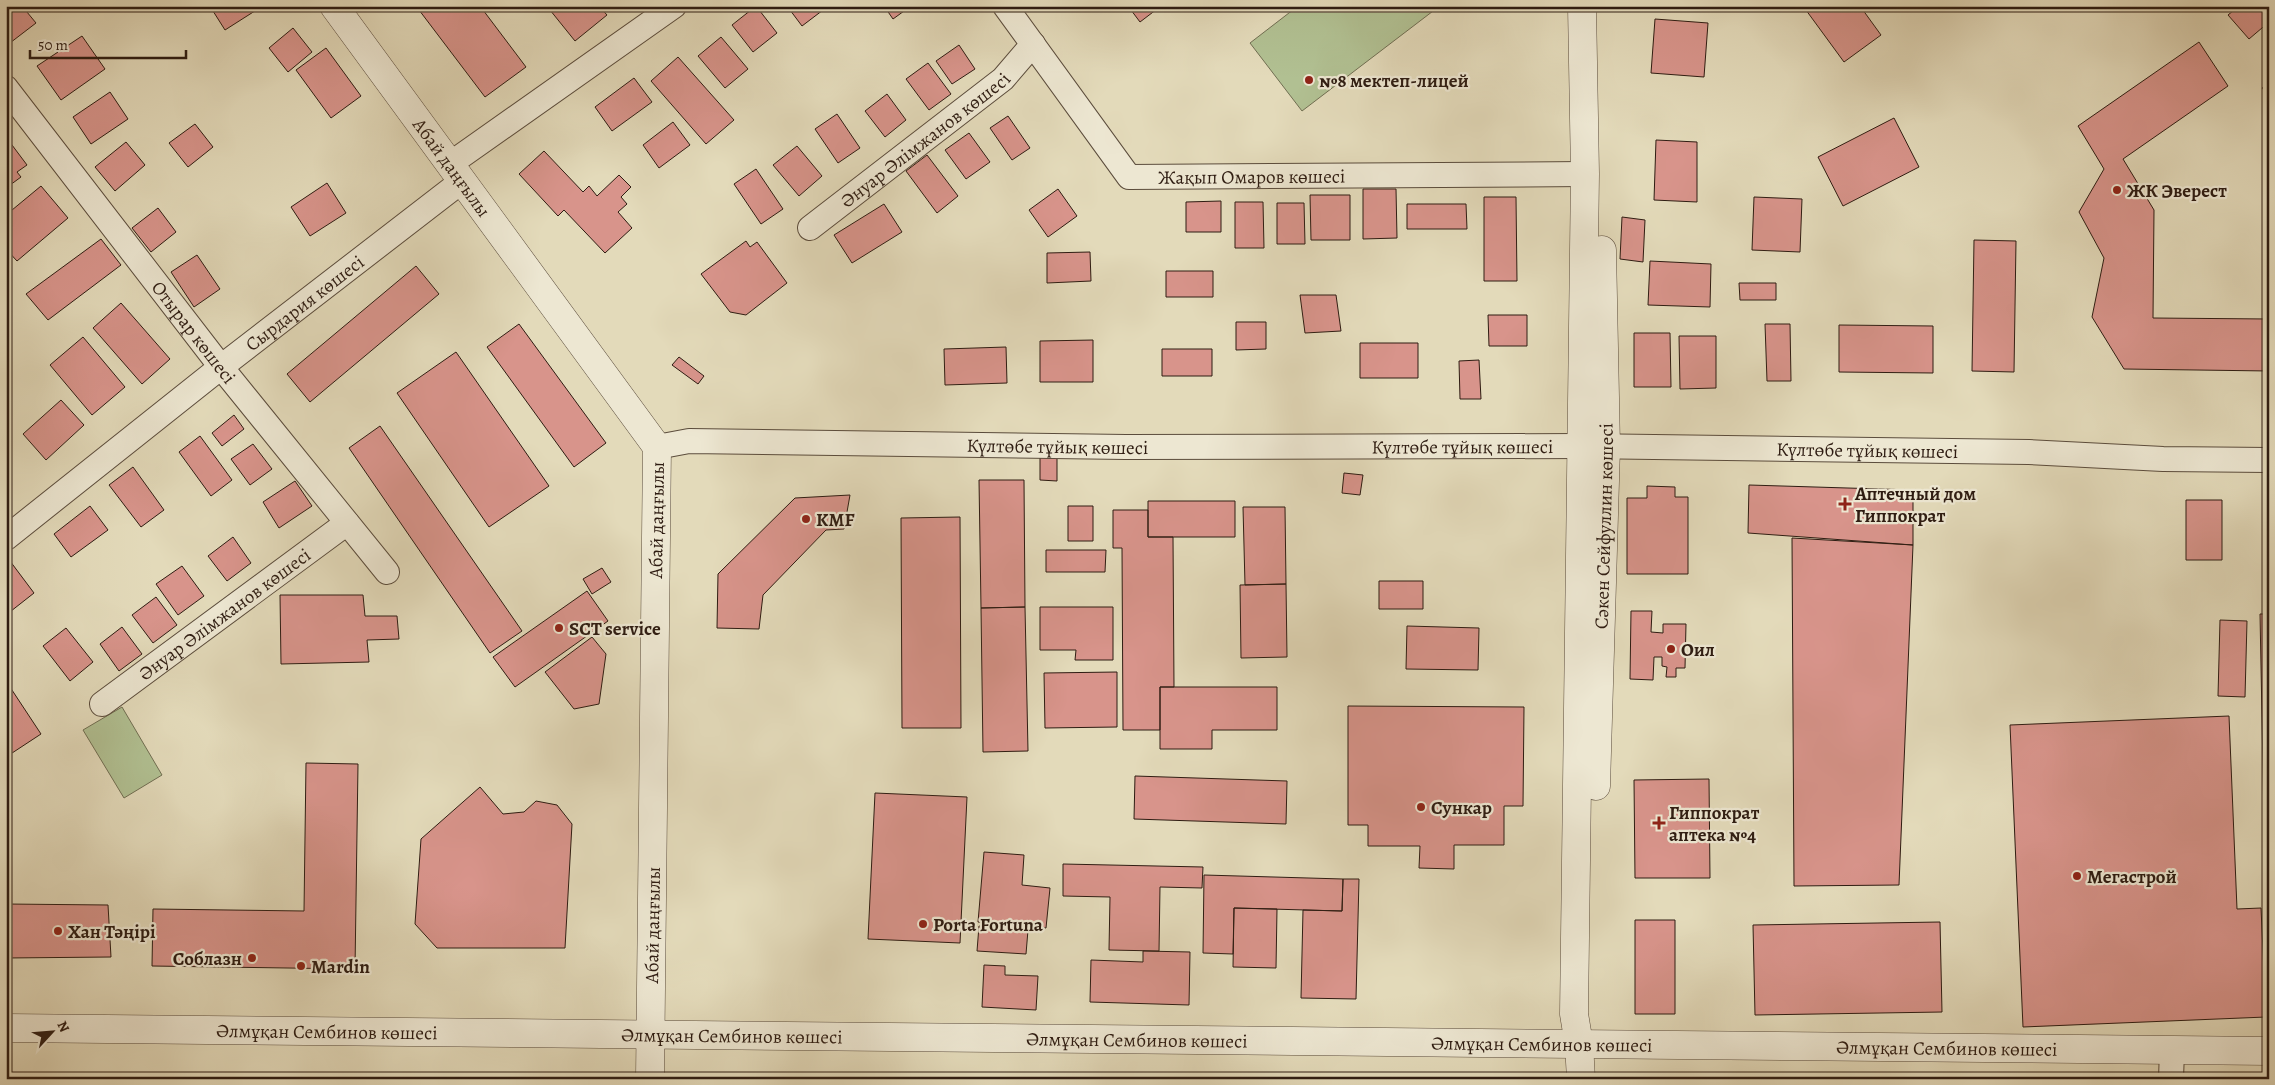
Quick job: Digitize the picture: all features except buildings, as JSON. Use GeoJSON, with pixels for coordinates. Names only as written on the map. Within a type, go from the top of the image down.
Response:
{"type":"FeatureCollection","features":[{"type":"Feature","properties":{"kind":"street","name":"Абай даңғылы"},"geometry":{"type":"LineString","coordinates":[[334,6],[657,447],[650,1079]]}},
{"type":"Feature","properties":{"kind":"street","name":"Сырдария көшесі"},"geometry":{"type":"LineString","coordinates":[[6,538],[221,367],[456,172],[674,6]]}},
{"type":"Feature","properties":{"kind":"street","name":"Жақып Омаров көшесі"},"geometry":{"type":"LineString","coordinates":[[1006,6],[1129,177],[1585,174]]}},
{"type":"Feature","properties":{"kind":"street","name":"Сәкен Сейфуллин көшесі"},"geometry":{"type":"LineString","coordinates":[[1582,6],[1585,174],[1594,446]]}},
{"type":"Feature","properties":{"kind":"street","name":"Сәкен Сейфуллин көшесі"},"geometry":{"type":"LineString","coordinates":[[1581,1079],[1579,1044],[1574,1014],[1594,446],[1598,6]]}},
{"type":"Feature","properties":{"kind":"street","name":"Әнуар Әлімжанов көшесі"},"geometry":{"type":"LineString","coordinates":[[810,228],[1003,79],[1033,44]]}},
{"type":"Feature","properties":{"kind":"street","name":"Отырар көшесі"},"geometry":{"type":"LineString","coordinates":[[6,88],[221,367],[387,572]]}},
{"type":"Feature","properties":{"kind":"street","name":"Күлтөбе тұйық көшесі"},"geometry":{"type":"LineString","coordinates":[[657,447],[689,441],[1126,446],[1594,446],[2029,452],[2163,459],[2269,460]]}},
{"type":"Feature","properties":{"kind":"street","name":"Әнуар Әлімжанов көшесі"},"geometry":{"type":"LineString","coordinates":[[102,704],[347,523]]}},
{"type":"Feature","properties":{"kind":"street","name":"Әлмұқан Сембинов көшесі"},"geometry":{"type":"LineString","coordinates":[[6,1028],[2269,1051]]}},
{"type":"Feature","properties":{"kind":"street"},"geometry":{"type":"LineString","coordinates":[[2172,1050],[2172,1079]]}},
{"type":"Feature","properties":{"kind":"green space"},"geometry":{"type":"Polygon","coordinates":[[[1298,6],[1436,6],[1437,8],[1302,111],[1250,43],[1298,6]]]}},
{"type":"Feature","properties":{"kind":"green space"},"geometry":{"type":"Polygon","coordinates":[[[122,707],[162,775],[124,798],[83,730],[122,707]]]}},
{"type":"Feature","properties":{"kind":"place","name":"№8 мектеп-лицей"},"geometry":{"type":"Point","coordinates":[1309,80]}},
{"type":"Feature","properties":{"kind":"place","name":"ЖК Эверест"},"geometry":{"type":"Point","coordinates":[2117,190]}},
{"type":"Feature","properties":{"kind":"place","name":"Аптечный дом Гиппократ"},"geometry":{"type":"Point","coordinates":[1845,504]}},
{"type":"Feature","properties":{"kind":"place","name":"KMF"},"geometry":{"type":"Point","coordinates":[806,519]}},
{"type":"Feature","properties":{"kind":"place","name":"SCT service"},"geometry":{"type":"Point","coordinates":[559,628]}},
{"type":"Feature","properties":{"kind":"place","name":"Оил"},"geometry":{"type":"Point","coordinates":[1671,649]}},
{"type":"Feature","properties":{"kind":"place","name":"Сункар"},"geometry":{"type":"Point","coordinates":[1421,807]}},
{"type":"Feature","properties":{"kind":"place","name":"Гиппократ аптека №4"},"geometry":{"type":"Point","coordinates":[1659,823]}},
{"type":"Feature","properties":{"kind":"place","name":"Мегастрой"},"geometry":{"type":"Point","coordinates":[2077,876]}},
{"type":"Feature","properties":{"kind":"place","name":"Porta Fortuna"},"geometry":{"type":"Point","coordinates":[923,924]}},
{"type":"Feature","properties":{"kind":"place","name":"Хан Тәңірі"},"geometry":{"type":"Point","coordinates":[58,931]}},
{"type":"Feature","properties":{"kind":"place","name":"Соблазн"},"geometry":{"type":"Point","coordinates":[252,958]}},
{"type":"Feature","properties":{"kind":"place","name":"Mardin"},"geometry":{"type":"Point","coordinates":[301,966]}}]}
